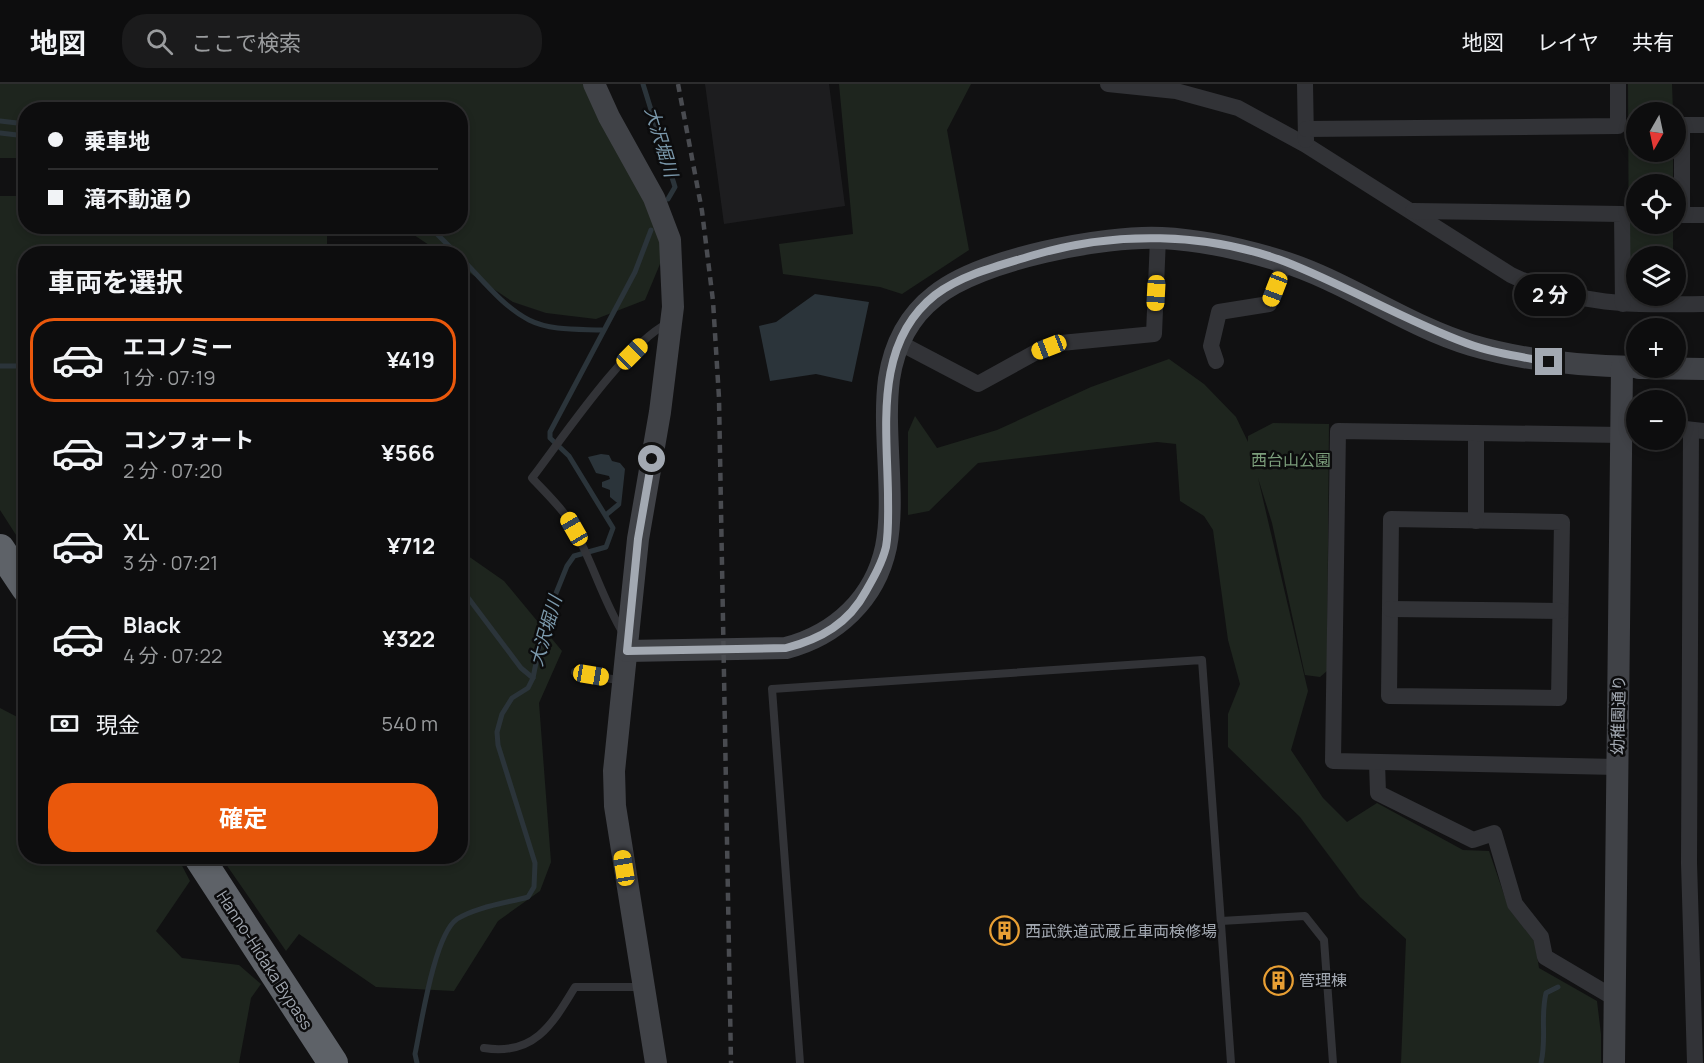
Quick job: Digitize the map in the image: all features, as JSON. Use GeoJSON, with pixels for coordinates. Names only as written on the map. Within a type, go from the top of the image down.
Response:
{"type":"FeatureCollection","features":[{"type":"Feature","properties":{"kind":"highway"},"geometry":{"type":"LineString","coordinates":[[0,549],[18,576]]}},
{"type":"Feature","properties":{"kind":"highway","name":"Hanno-Hidaka Bypass"},"geometry":{"type":"LineString","coordinates":[[203,864],[333,1063]]}},
{"type":"Feature","properties":{"kind":"street"},"geometry":{"type":"LineString","coordinates":[[594,84],[609,117],[654,198],[670,240],[671,322],[658,423],[638,539],[614,771],[615,806],[656,1063]]}},
{"type":"Feature","properties":{"kind":"street"},"geometry":{"type":"LineString","coordinates":[[1108,84],[1206,98],[1238,108],[1306,137],[1412,211],[1511,275],[1531,285],[1586,300],[1623,304],[1704,304]]}},
{"type":"Feature","properties":{"kind":"street"},"geometry":{"type":"LineString","coordinates":[[1305,84],[1306,137]]}},
{"type":"Feature","properties":{"kind":"street"},"geometry":{"type":"LineString","coordinates":[[1306,137],[1618,126],[1618,84]]}},
{"type":"Feature","properties":{"kind":"street"},"geometry":{"type":"LineString","coordinates":[[1704,125],[1682,125],[1682,215],[1704,215]]}},
{"type":"Feature","properties":{"kind":"street"},"geometry":{"type":"LineString","coordinates":[[1412,211],[1622,214],[1623,304]]}},
{"type":"Feature","properties":{"kind":"street"},"geometry":{"type":"LineString","coordinates":[[628,646],[786,648],[810,642],[848,618],[877,572],[886,547],[886,399],[898,342],[913,318],[936,294],[986,270],[1044,252],[1099,241],[1158,238],[1238,248],[1285,262],[1468,344],[1567,365],[1626,367]]}},
{"type":"Feature","properties":{"kind":"street"},"geometry":{"type":"LineString","coordinates":[[898,342],[978,384],[1038,351],[1061,343],[1154,334],[1158,238]]}},
{"type":"Feature","properties":{"kind":"street"},"geometry":{"type":"LineString","coordinates":[[1216,361],[1211,346],[1219,312],[1269,304],[1285,262]]}},
{"type":"Feature","properties":{"kind":"street"},"geometry":{"type":"LineString","coordinates":[[1686,368],[1704,369]]}},
{"type":"Feature","properties":{"kind":"street"},"geometry":{"type":"LineString","coordinates":[[1617,766],[1333,761],[1338,430],[1476,433],[1626,431]]}},
{"type":"Feature","properties":{"kind":"street"},"geometry":{"type":"LineString","coordinates":[[1690,430],[1697,519],[1696,863],[1699,1036],[1695,1063]]}},
{"type":"Feature","properties":{"kind":"street"},"geometry":{"type":"LineString","coordinates":[[1476,433],[1476,521]]}},
{"type":"Feature","properties":{"kind":"street","name":"幼稚園通り"},"geometry":{"type":"LineString","coordinates":[[1614,1063],[1617,766],[1626,450]]}},
{"type":"Feature","properties":{"kind":"street"},"geometry":{"type":"LineString","coordinates":[[1391,519],[1562,522],[1559,698],[1389,696],[1390,609],[1391,519]]}},
{"type":"Feature","properties":{"kind":"street"},"geometry":{"type":"LineString","coordinates":[[1390,609],[1560,611]]}},
{"type":"Feature","properties":{"kind":"street"},"geometry":{"type":"LineString","coordinates":[[1377,762],[1378,793],[1473,840],[1494,833],[1515,904],[1541,937],[1545,957],[1616,999]]}},
{"type":"Feature","properties":{"kind":"lane"},"geometry":{"type":"LineString","coordinates":[[628,646],[608,609],[580,539],[568,518],[532,478],[620,366],[656,330],[671,322]]}},
{"type":"Feature","properties":{"kind":"lane"},"geometry":{"type":"LineString","coordinates":[[800,1063],[772,689],[1202,660],[1231,1063]]}},
{"type":"Feature","properties":{"kind":"lane"},"geometry":{"type":"LineString","coordinates":[[575,672],[623,681]]}},
{"type":"Feature","properties":{"kind":"lane"},"geometry":{"type":"LineString","coordinates":[[1221,921],[1305,916],[1324,940],[1333,1063]]}},
{"type":"Feature","properties":{"kind":"lane"},"geometry":{"type":"LineString","coordinates":[[484,1048],[516,1049],[543,1033],[554,1022],[575,987],[644,987]]}},
{"type":"Feature","properties":{"kind":"shaded area"},"geometry":{"type":"Polygon","coordinates":[[[705,84],[829,84],[845,206],[724,224],[705,84]]]}},
{"type":"Feature","properties":{"kind":"shaded area"},"geometry":{"type":"Polygon","coordinates":[[[815,294],[869,302],[852,382],[816,374],[770,381],[759,326],[776,322],[815,294]]]}},
{"type":"Feature","properties":{"kind":"shaded area"},"geometry":{"type":"Polygon","coordinates":[[[609,455],[612,461],[620,463],[625,469],[621,506],[610,497],[610,490],[602,487],[602,482],[610,479],[609,476],[596,473],[588,457],[609,455]]]}},
{"type":"Feature","properties":{"kind":"green space"},"geometry":{"type":"Polygon","coordinates":[[[0,84],[594,84],[670,240],[645,300],[596,319],[546,313],[513,302],[468,272],[468,246],[430,246],[412,234],[468,234],[468,102],[18,102],[18,158],[0,158],[0,84]]]}},
{"type":"Feature","properties":{"kind":"green space"},"geometry":{"type":"Polygon","coordinates":[[[839,84],[971,84],[947,130],[969,250],[902,294],[880,287],[783,274],[779,244],[853,234],[839,84]]]}},
{"type":"Feature","properties":{"kind":"green space"},"geometry":{"type":"Polygon","coordinates":[[[1628,84],[1672,84],[1673,102],[1628,102],[1628,84]]]}},
{"type":"Feature","properties":{"kind":"green space"},"geometry":{"type":"Polygon","coordinates":[[[1628,162],[1673,162],[1673,174],[1628,174],[1628,162]]]}},
{"type":"Feature","properties":{"kind":"green space"},"geometry":{"type":"Polygon","coordinates":[[[0,196],[18,196],[18,234],[327,234],[327,246],[18,246],[18,538],[0,510],[0,196]]]}},
{"type":"Feature","properties":{"kind":"green space"},"geometry":{"type":"Polygon","coordinates":[[[1629,234],[1673,234],[1673,246],[1629,246],[1629,234]]]}},
{"type":"Feature","properties":{"kind":"green space","name":"西台山公園"},"geometry":{"type":"Polygon","coordinates":[[[1169,359],[1204,384],[1236,417],[1248,442],[1248,436],[1273,423],[1329,424],[1327,671],[1320,677],[1305,675],[1272,523],[1258,478],[1308,691],[1291,750],[1323,798],[1347,822],[1377,803],[1463,850],[1489,851],[1509,909],[1535,942],[1539,968],[1597,1001],[1601,1034],[1601,1063],[1401,1063],[1406,939],[1360,897],[1300,817],[1228,747],[1228,714],[1240,684],[1228,640],[1213,530],[1204,516],[1180,501],[1176,444],[1157,442],[978,463],[929,511],[908,515],[908,432],[915,416],[937,448],[997,430],[1091,387],[1169,359]]]}},
{"type":"Feature","properties":{"kind":"green space"},"geometry":{"type":"Polygon","coordinates":[[[468,556],[504,581],[562,651],[539,703],[551,862],[540,891],[498,921],[454,991],[376,987],[299,934],[286,951],[226,864],[468,864],[468,556]]]}},
{"type":"Feature","properties":{"kind":"green space"},"geometry":{"type":"Polygon","coordinates":[[[0,708],[18,717],[18,864],[181,864],[190,881],[156,931],[182,958],[239,965],[261,984],[251,998],[239,1063],[0,1063],[0,708]]]}},
{"type":"Feature","properties":{"kind":"waterway","name":"大沢堀川"},"geometry":{"type":"LineString","coordinates":[[643,84],[675,187],[668,199]]}},
{"type":"Feature","properties":{"kind":"waterway"},"geometry":{"type":"LineString","coordinates":[[0,121],[18,123]]}},
{"type":"Feature","properties":{"kind":"waterway"},"geometry":{"type":"LineString","coordinates":[[0,133],[18,135]]}},
{"type":"Feature","properties":{"kind":"waterway","name":"大沢堀川"},"geometry":{"type":"LineString","coordinates":[[417,1063],[415,1054],[430,982],[435,961],[449,928],[457,919],[473,911],[528,897],[534,887],[535,863],[498,745],[497,732],[502,714],[512,698],[528,688],[533,678],[544,623],[567,566],[574,556],[606,547],[613,528],[569,456],[550,438],[550,432],[635,272],[651,230]]}},
{"type":"Feature","properties":{"kind":"waterway"},"geometry":{"type":"LineString","coordinates":[[437,234],[449,246]]}},
{"type":"Feature","properties":{"kind":"waterway"},"geometry":{"type":"LineString","coordinates":[[468,265],[510,307],[537,324],[555,328],[602,330]]}},
{"type":"Feature","properties":{"kind":"waterway"},"geometry":{"type":"LineString","coordinates":[[0,366],[18,366]]}},
{"type":"Feature","properties":{"kind":"waterway"},"geometry":{"type":"LineString","coordinates":[[607,514],[618,505]]}},
{"type":"Feature","properties":{"kind":"waterway"},"geometry":{"type":"LineString","coordinates":[[468,598],[521,668],[533,678]]}},
{"type":"Feature","properties":{"kind":"waterway"},"geometry":{"type":"LineString","coordinates":[[1541,1063],[1546,993],[1558,987]]}},
{"type":"Feature","properties":{"kind":"railway"},"geometry":{"type":"LineString","coordinates":[[678,84],[702,211],[713,301],[719,398],[731,1063]]}},
{"type":"Feature","properties":{"kind":"place","name":"西武鉄道武蔵丘車両検修場"},"geometry":{"type":"Point","coordinates":[1004,931]}},
{"type":"Feature","properties":{"kind":"place","name":"管理棟"},"geometry":{"type":"Point","coordinates":[1278,980]}},
{"type":"Feature","properties":{"kind":"route"},"geometry":{"type":"LineString","coordinates":[[652,459],[638,539],[627,651],[786,648],[810,642],[848,618],[877,572],[886,547],[888,518],[886,399],[891,365],[898,342],[913,318],[936,294],[986,270],[1044,252],[1099,241],[1158,238],[1196,241],[1238,248],[1285,262],[1468,344],[1549,362]]}}]}
